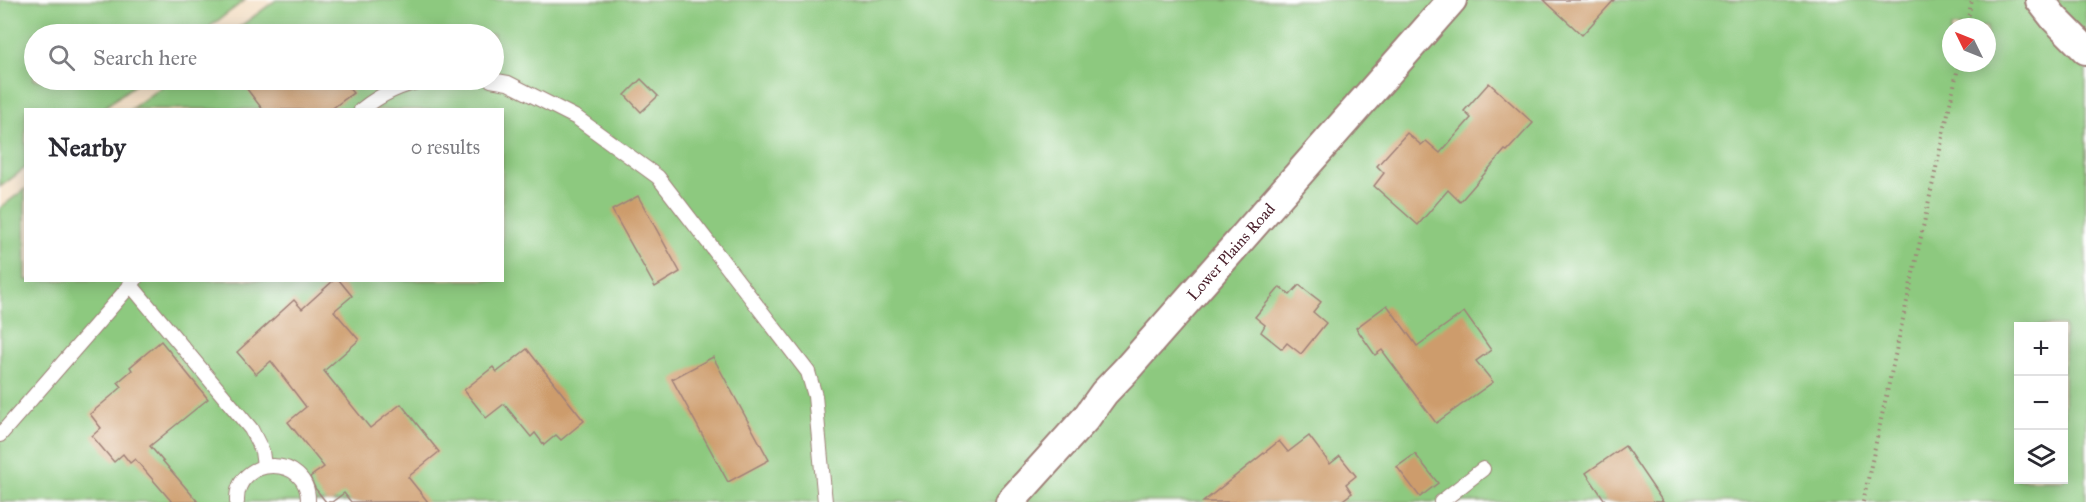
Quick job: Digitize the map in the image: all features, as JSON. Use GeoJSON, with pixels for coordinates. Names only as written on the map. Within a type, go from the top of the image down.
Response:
{"type":"FeatureCollection","features":[{"type":"Feature","properties":{"kind":"street","name":"Lower Plains Road"},"geometry":{"type":"LineString","coordinates":[[1010,502],[1452,0]]}},
{"type":"Feature","properties":{"kind":"street"},"geometry":{"type":"LineString","coordinates":[[2040,0],[2054,18],[2086,50]]}},
{"type":"Feature","properties":{"kind":"lane"},"geometry":{"type":"LineString","coordinates":[[504,82],[577,118],[658,177],[808,372],[815,396],[825,502]]}},
{"type":"Feature","properties":{"kind":"lane"},"geometry":{"type":"LineString","coordinates":[[364,108],[381,95],[393,90]]}},
{"type":"Feature","properties":{"kind":"lane"},"geometry":{"type":"LineString","coordinates":[[0,435],[133,282],[251,429],[262,451],[264,466]]}},
{"type":"Feature","properties":{"kind":"lane"},"geometry":{"type":"LineString","coordinates":[[235,500],[244,480],[253,471],[264,466],[284,467],[295,473],[303,482],[308,494],[308,502]]}},
{"type":"Feature","properties":{"kind":"lane"},"geometry":{"type":"LineString","coordinates":[[1441,502],[1483,469]]}},
{"type":"Feature","properties":{"kind":"path"},"geometry":{"type":"LineString","coordinates":[[1968,18],[1972,0]]}},
{"type":"Feature","properties":{"kind":"path"},"geometry":{"type":"LineString","coordinates":[[1863,502],[1957,72]]}},
{"type":"Feature","properties":{"kind":"green space"},"geometry":{"type":"Polygon","coordinates":[[[0,0],[245,0],[213,24],[24,24],[24,90],[128,90],[103,108],[24,108],[24,169],[0,187],[0,0]]]}},
{"type":"Feature","properties":{"kind":"green space"},"geometry":{"type":"Polygon","coordinates":[[[276,0],[2086,0],[2086,502],[0,502],[0,208],[24,190],[24,282],[504,282],[504,108],[132,108],[157,90],[504,90],[504,24],[244,24],[276,0]]]}},
{"type":"Feature","properties":{"kind":"building"},"geometry":{"type":"Polygon","coordinates":[[[1544,0],[1614,0],[1582,35],[1544,0]]]}},
{"type":"Feature","properties":{"kind":"building"},"geometry":{"type":"Polygon","coordinates":[[[641,79],[658,96],[641,112],[625,95],[641,79]]]}},
{"type":"Feature","properties":{"kind":"building"},"geometry":{"type":"Polygon","coordinates":[[[1489,83],[1533,123],[1507,151],[1505,150],[1460,202],[1448,190],[1418,225],[1374,186],[1384,173],[1377,166],[1407,133],[1421,145],[1426,141],[1440,153],[1471,118],[1464,111],[1489,83]]]}},
{"type":"Feature","properties":{"kind":"building"},"geometry":{"type":"Polygon","coordinates":[[[248,90],[350,90],[353,93],[333,108],[261,108],[248,90]]]}},
{"type":"Feature","properties":{"kind":"building"},"geometry":{"type":"Polygon","coordinates":[[[638,196],[680,272],[655,287],[612,210],[638,196]]]}},
{"type":"Feature","properties":{"kind":"building"},"geometry":{"type":"Polygon","coordinates":[[[332,282],[341,282],[352,296],[334,311],[359,340],[324,371],[370,428],[401,404],[439,452],[408,477],[428,502],[351,502],[344,493],[332,502],[326,502],[315,488],[310,477],[324,467],[288,422],[306,407],[271,361],[256,374],[237,352],[294,300],[302,309],[332,282]]]}},
{"type":"Feature","properties":{"kind":"building"},"geometry":{"type":"Polygon","coordinates":[[[1299,285],[1321,302],[1313,312],[1326,323],[1301,354],[1287,343],[1282,349],[1261,332],[1265,325],[1255,317],[1280,287],[1290,295],[1299,285]]]}},
{"type":"Feature","properties":{"kind":"building"},"geometry":{"type":"Polygon","coordinates":[[[1387,305],[1417,346],[1464,312],[1491,350],[1476,361],[1493,382],[1436,423],[1382,350],[1375,355],[1356,328],[1387,305]]]}},
{"type":"Feature","properties":{"kind":"building"},"geometry":{"type":"Polygon","coordinates":[[[161,341],[208,399],[150,446],[198,502],[172,502],[135,459],[130,463],[123,454],[114,462],[92,436],[101,428],[90,414],[122,387],[118,382],[132,370],[130,367],[161,341]]]}},
{"type":"Feature","properties":{"kind":"building"},"geometry":{"type":"Polygon","coordinates":[[[527,349],[584,421],[561,440],[556,435],[544,445],[535,433],[531,437],[504,404],[486,418],[464,390],[493,367],[497,372],[527,349]]]}},
{"type":"Feature","properties":{"kind":"building"},"geometry":{"type":"Polygon","coordinates":[[[713,357],[769,460],[728,482],[672,379],[713,357]]]}},
{"type":"Feature","properties":{"kind":"building"},"geometry":{"type":"Polygon","coordinates":[[[1309,436],[1330,464],[1340,456],[1356,476],[1346,484],[1352,493],[1340,502],[1203,502],[1279,441],[1288,452],[1309,436]]]}},
{"type":"Feature","properties":{"kind":"building"},"geometry":{"type":"Polygon","coordinates":[[[1625,446],[1663,502],[1606,502],[1586,473],[1625,446]]]}},
{"type":"Feature","properties":{"kind":"building"},"geometry":{"type":"Polygon","coordinates":[[[1415,454],[1438,483],[1420,497],[1397,467],[1415,454]]]}}]}
